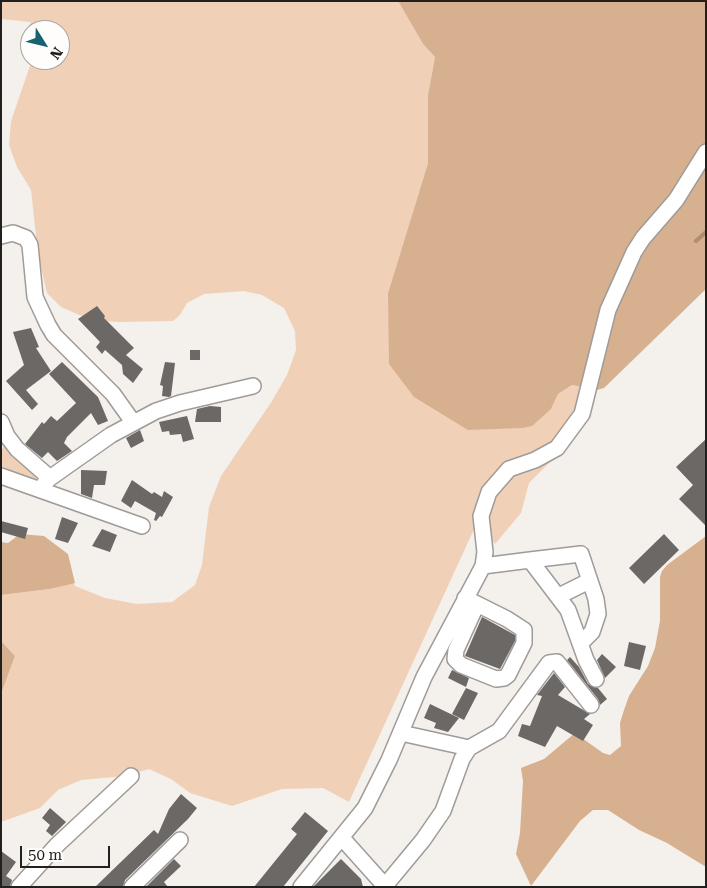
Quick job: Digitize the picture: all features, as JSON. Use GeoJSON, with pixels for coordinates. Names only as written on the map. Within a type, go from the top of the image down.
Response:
{"type":"FeatureCollection","features":[{"type":"Feature","properties":{"kind":"street"},"geometry":{"type":"LineString","coordinates":[[471,601],[524,630],[524,642],[508,674],[504,678],[496,679],[461,666],[455,659],[459,642],[471,601],[484,559],[481,516],[488,492],[509,469],[535,460],[557,448],[582,414],[608,310],[634,252],[643,238],[676,200],[706,152]]}},
{"type":"Feature","properties":{"kind":"street"},"geometry":{"type":"LineString","coordinates":[[3,235],[20,234],[26,238],[30,245],[35,297],[48,325],[54,335],[113,394],[133,422]]}},
{"type":"Feature","properties":{"kind":"street"},"geometry":{"type":"LineString","coordinates":[[38,489],[86,451],[133,422],[180,403],[253,386]]}},
{"type":"Feature","properties":{"kind":"street"},"geometry":{"type":"LineString","coordinates":[[1,422],[7,436],[17,448],[50,478]]}},
{"type":"Feature","properties":{"kind":"street"},"geometry":{"type":"LineString","coordinates":[[1,476],[142,526]]}},
{"type":"Feature","properties":{"kind":"street"},"geometry":{"type":"LineString","coordinates":[[484,559],[530,560],[581,554],[596,599],[598,614],[592,632],[580,643]]}},
{"type":"Feature","properties":{"kind":"street"},"geometry":{"type":"LineString","coordinates":[[530,560],[568,610],[596,678]]}},
{"type":"Feature","properties":{"kind":"street"},"geometry":{"type":"LineString","coordinates":[[559,596],[589,580]]}},
{"type":"Feature","properties":{"kind":"street"},"geometry":{"type":"LineString","coordinates":[[301,887],[365,808],[401,733],[424,677],[471,601]]}},
{"type":"Feature","properties":{"kind":"street"},"geometry":{"type":"LineString","coordinates":[[342,838],[384,886],[423,840],[443,811],[462,759],[469,748],[499,731],[537,676],[552,661],[557,662],[592,705]]}},
{"type":"Feature","properties":{"kind":"street"},"geometry":{"type":"LineString","coordinates":[[401,733],[469,748]]}},
{"type":"Feature","properties":{"kind":"street"},"geometry":{"type":"LineString","coordinates":[[19,887],[56,845],[131,776]]}},
{"type":"Feature","properties":{"kind":"street"},"geometry":{"type":"LineString","coordinates":[[132,887],[180,840]]}},
{"type":"Feature","properties":{"kind":"shaded area"},"geometry":{"type":"Polygon","coordinates":[[[1,1],[398,1],[423,44],[435,57],[428,95],[428,163],[388,293],[551,409],[558,394],[572,385],[597,390],[592,391],[558,454],[529,483],[521,513],[495,544],[485,531],[475,527],[349,802],[323,788],[282,789],[232,806],[190,793],[171,779],[149,769],[125,776],[81,780],[58,790],[40,808],[1,822],[1,694],[15,656],[1,641],[1,595],[50,589],[73,582],[75,586],[105,598],[137,604],[172,602],[195,585],[202,565],[209,507],[221,476],[272,401],[287,375],[296,350],[295,331],[284,308],[262,295],[244,291],[204,294],[187,303],[180,315],[173,321],[119,322],[101,321],[79,315],[61,307],[47,293],[38,255],[31,190],[17,167],[9,145],[11,121],[29,70],[70,70],[70,20],[20,21],[1,19],[1,1]]]}},
{"type":"Feature","properties":{"kind":"shaded area"},"geometry":{"type":"Polygon","coordinates":[[[398,1],[706,1],[706,289],[604,388],[597,390],[572,385],[558,394],[551,409],[532,426],[468,430],[414,397],[389,364],[388,293],[428,163],[428,95],[435,57],[423,44],[398,1]]]}},
{"type":"Feature","properties":{"kind":"shaded area"},"geometry":{"type":"Polygon","coordinates":[[[6,444],[38,473],[34,482],[1,466],[1,450],[6,444]]]}},
{"type":"Feature","properties":{"kind":"shaded area"},"geometry":{"type":"Polygon","coordinates":[[[20,534],[44,536],[68,554],[75,583],[50,589],[1,595],[1,542],[8,543],[20,534]]]}},
{"type":"Feature","properties":{"kind":"shaded area"},"geometry":{"type":"Polygon","coordinates":[[[706,536],[706,867],[667,843],[639,830],[608,810],[593,810],[580,821],[531,886],[516,854],[520,833],[523,781],[521,768],[544,759],[575,733],[603,753],[610,755],[621,746],[620,723],[624,710],[629,696],[648,666],[655,648],[660,621],[660,577],[662,571],[667,565],[706,536]]]}},
{"type":"Feature","properties":{"kind":"shaded area"},"geometry":{"type":"Polygon","coordinates":[[[1,641],[15,656],[1,694],[1,641]]]}},
{"type":"Feature","properties":{"kind":"building"},"geometry":{"type":"Polygon","coordinates":[[[97,306],[105,316],[104,318],[134,348],[126,355],[143,369],[133,383],[123,374],[122,365],[105,350],[102,354],[96,347],[100,342],[78,319],[97,306]]]}},
{"type":"Feature","properties":{"kind":"building"},"geometry":{"type":"Polygon","coordinates":[[[31,328],[39,347],[36,348],[51,371],[26,390],[38,404],[32,410],[6,381],[24,365],[13,332],[31,328]]]}},
{"type":"Feature","properties":{"kind":"building"},"geometry":{"type":"Polygon","coordinates":[[[190,350],[200,350],[200,360],[190,360],[190,350]]]}},
{"type":"Feature","properties":{"kind":"building"},"geometry":{"type":"Polygon","coordinates":[[[62,362],[98,397],[108,421],[98,425],[91,413],[67,437],[64,443],[72,451],[57,461],[48,452],[42,458],[25,444],[42,422],[44,424],[51,416],[57,421],[76,403],[49,374],[62,362]]]}},
{"type":"Feature","properties":{"kind":"building"},"geometry":{"type":"Polygon","coordinates":[[[165,362],[175,363],[171,396],[169,397],[162,396],[163,386],[160,385],[165,362]]]}},
{"type":"Feature","properties":{"kind":"building"},"geometry":{"type":"Polygon","coordinates":[[[210,406],[221,407],[221,422],[195,422],[197,409],[210,406]]]}},
{"type":"Feature","properties":{"kind":"building"},"geometry":{"type":"Polygon","coordinates":[[[187,416],[194,439],[183,442],[181,434],[170,435],[169,431],[162,432],[159,422],[187,416]]]}},
{"type":"Feature","properties":{"kind":"building"},"geometry":{"type":"Polygon","coordinates":[[[140,430],[144,441],[131,448],[126,438],[140,430]]]}},
{"type":"Feature","properties":{"kind":"building"},"geometry":{"type":"Polygon","coordinates":[[[706,439],[706,526],[679,499],[693,485],[676,467],[706,439]]]}},
{"type":"Feature","properties":{"kind":"building"},"geometry":{"type":"Polygon","coordinates":[[[81,470],[107,471],[105,485],[94,485],[92,498],[81,494],[81,470]]]}},
{"type":"Feature","properties":{"kind":"building"},"geometry":{"type":"Polygon","coordinates":[[[132,480],[152,494],[154,492],[162,497],[164,491],[173,497],[162,517],[160,516],[156,521],[154,520],[156,513],[135,501],[131,508],[121,501],[132,480]]]}},
{"type":"Feature","properties":{"kind":"building"},"geometry":{"type":"Polygon","coordinates":[[[62,517],[78,523],[68,543],[55,539],[62,517]]]}},
{"type":"Feature","properties":{"kind":"building"},"geometry":{"type":"Polygon","coordinates":[[[1,521],[28,528],[25,539],[1,532],[1,521]]]}},
{"type":"Feature","properties":{"kind":"building"},"geometry":{"type":"Polygon","coordinates":[[[102,529],[117,535],[110,552],[92,546],[102,529]]]}},
{"type":"Feature","properties":{"kind":"building"},"geometry":{"type":"Polygon","coordinates":[[[664,534],[679,550],[644,584],[629,568],[664,534]]]}},
{"type":"Feature","properties":{"kind":"building"},"geometry":{"type":"Polygon","coordinates":[[[482,617],[515,635],[515,641],[500,669],[465,656],[482,617]]]}},
{"type":"Feature","properties":{"kind":"building"},"geometry":{"type":"Polygon","coordinates":[[[629,642],[646,646],[640,670],[624,666],[629,642]]]}},
{"type":"Feature","properties":{"kind":"building"},"geometry":{"type":"Polygon","coordinates":[[[602,654],[616,667],[605,678],[597,660],[602,654]]]}},
{"type":"Feature","properties":{"kind":"building"},"geometry":{"type":"Polygon","coordinates":[[[570,657],[579,667],[588,684],[598,688],[607,699],[600,705],[598,699],[567,660],[570,657]]]}},
{"type":"Feature","properties":{"kind":"building"},"geometry":{"type":"Polygon","coordinates":[[[452,670],[469,678],[466,687],[448,678],[452,670]]]}},
{"type":"Feature","properties":{"kind":"building"},"geometry":{"type":"Polygon","coordinates":[[[554,673],[565,687],[558,695],[590,714],[584,719],[593,725],[583,741],[557,726],[545,747],[518,736],[522,724],[530,726],[542,696],[537,695],[554,673]]]}},
{"type":"Feature","properties":{"kind":"building"},"geometry":{"type":"Polygon","coordinates":[[[466,688],[478,693],[464,720],[452,714],[466,688]]]}},
{"type":"Feature","properties":{"kind":"building"},"geometry":{"type":"Polygon","coordinates":[[[430,704],[459,718],[448,732],[434,728],[436,723],[424,718],[430,704]]]}},
{"type":"Feature","properties":{"kind":"building"},"geometry":{"type":"Polygon","coordinates":[[[181,794],[197,808],[188,819],[125,880],[123,887],[95,887],[154,830],[158,834],[169,809],[181,794]]]}},
{"type":"Feature","properties":{"kind":"building"},"geometry":{"type":"Polygon","coordinates":[[[50,808],[66,822],[52,836],[46,831],[50,825],[42,818],[50,808]]]}},
{"type":"Feature","properties":{"kind":"building"},"geometry":{"type":"Polygon","coordinates":[[[305,812],[328,831],[283,887],[254,887],[297,834],[291,829],[305,812]]]}},
{"type":"Feature","properties":{"kind":"building"},"geometry":{"type":"Polygon","coordinates":[[[1,851],[16,862],[6,876],[12,880],[10,887],[1,887],[1,851]]]}},
{"type":"Feature","properties":{"kind":"building"},"geometry":{"type":"Polygon","coordinates":[[[174,859],[181,866],[164,882],[168,887],[146,887],[174,859]]]}},
{"type":"Feature","properties":{"kind":"building"},"geometry":{"type":"Polygon","coordinates":[[[341,859],[361,879],[363,887],[313,887],[341,859]]]}},
{"type":"Feature","properties":{"kind":"waterway"},"geometry":{"type":"LineString","coordinates":[[696,241],[706,232]]}}]}
